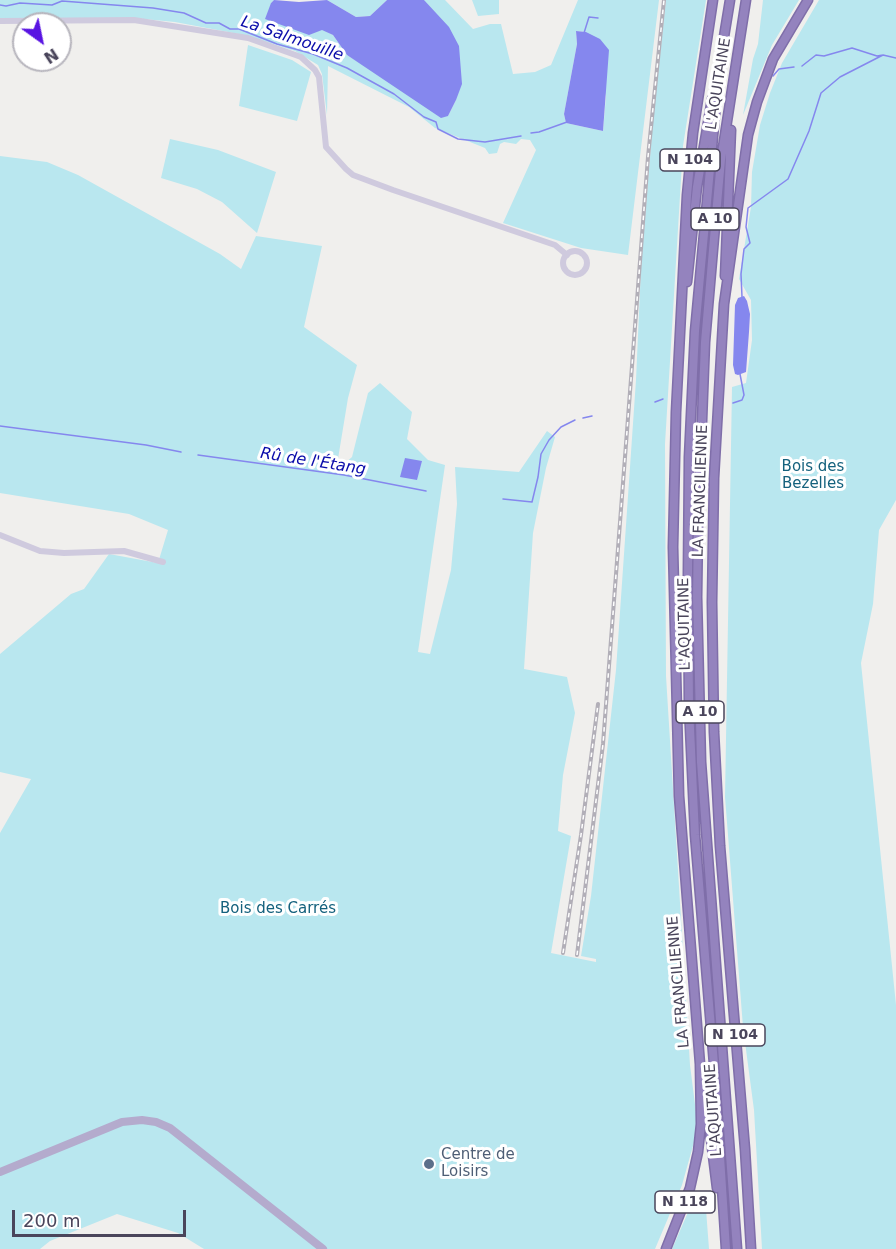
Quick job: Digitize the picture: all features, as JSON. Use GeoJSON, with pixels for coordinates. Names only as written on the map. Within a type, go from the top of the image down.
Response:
{"type":"FeatureCollection","features":[{"type":"Feature","properties":{"kind":"highway","name":"LA FRANCILIENNE"},"geometry":{"type":"LineString","coordinates":[[700,1064],[679,806],[673,547],[682,259],[690,163],[713,0]]}},
{"type":"Feature","properties":{"kind":"highway","name":"L'AQUITAINE"},"geometry":{"type":"LineString","coordinates":[[726,1249],[715,1074],[695,835],[688,575],[693,368],[699,283],[720,61],[730,0]]}},
{"type":"Feature","properties":{"kind":"highway","name":"L'AQUITAINE"},"geometry":{"type":"LineString","coordinates":[[737,1249],[707,855],[701,751],[697,597],[705,342],[720,171],[746,0]]}},
{"type":"Feature","properties":{"kind":"highway","name":"LA FRANCILIENNE"},"geometry":{"type":"LineString","coordinates":[[751,1249],[745,1149],[721,865],[714,732],[712,536],[724,304],[735,238],[742,164],[753,114],[773,59],[808,0]]}},
{"type":"Feature","properties":{"kind":"highway"},"geometry":{"type":"LineString","coordinates":[[681,321],[701,159],[720,61]]}},
{"type":"Feature","properties":{"kind":"highway"},"geometry":{"type":"LineString","coordinates":[[724,304],[732,96]]}},
{"type":"Feature","properties":{"kind":"highway"},"geometry":{"type":"LineString","coordinates":[[700,1064],[710,1118],[720,1215],[725,1236]]}},
{"type":"Feature","properties":{"kind":"highway","name":"N 118"},"geometry":{"type":"LineString","coordinates":[[666,1249],[687,1195],[696,1164],[701,1125],[700,1064]]}},
{"type":"Feature","properties":{"kind":"main road"},"geometry":{"type":"LineString","coordinates":[[0,1173],[122,1122],[142,1120],[156,1122],[170,1128],[323,1249]]}},
{"type":"Feature","properties":{"kind":"street"},"geometry":{"type":"LineString","coordinates":[[0,21],[134,20],[248,38],[301,57],[319,77],[326,147],[334,158],[353,175],[555,245],[567,255]]}},
{"type":"Feature","properties":{"kind":"street"},"geometry":{"type":"LineString","coordinates":[[0,535],[40,551],[64,553],[124,551],[163,562]]}},
{"type":"Feature","properties":{"kind":"green space"},"geometry":{"type":"Polygon","coordinates":[[[0,0],[274,0],[271,3],[333,35],[347,55],[448,116],[456,100],[424,0],[445,0],[473,29],[490,24],[501,24],[513,74],[535,72],[551,65],[578,0],[659,0],[628,255],[581,248],[503,223],[536,150],[530,140],[521,139],[516,144],[504,142],[500,144],[497,153],[489,154],[485,148],[435,128],[409,107],[328,66],[327,115],[322,74],[318,65],[295,51],[244,35],[175,22],[133,18],[72,18],[72,12],[12,12],[12,18],[0,18],[0,0]],[[576,31],[577,44],[564,114],[566,123],[603,131],[606,96],[586,32],[576,31]]]}},
{"type":"Feature","properties":{"kind":"green space"},"geometry":{"type":"Polygon","coordinates":[[[327,0],[387,0],[370,16],[356,17],[327,0]]]}},
{"type":"Feature","properties":{"kind":"green space"},"geometry":{"type":"Polygon","coordinates":[[[472,0],[499,0],[499,14],[478,16],[472,0]]]}},
{"type":"Feature","properties":{"kind":"green space","name":"Bois des Carrés"},"geometry":{"type":"Polygon","coordinates":[[[666,0],[706,0],[683,146],[665,444],[666,676],[690,1065],[698,1128],[682,1185],[655,1249],[204,1249],[178,1233],[117,1214],[50,1241],[40,1249],[0,1249],[0,833],[31,779],[0,772],[0,654],[71,594],[84,589],[109,554],[158,563],[168,530],[129,514],[0,493],[0,156],[47,162],[78,175],[220,254],[241,269],[256,236],[322,246],[304,327],[357,365],[348,398],[336,471],[352,457],[368,393],[380,383],[412,412],[407,439],[428,460],[445,465],[418,652],[430,654],[451,570],[457,504],[455,467],[519,472],[547,431],[555,437],[546,468],[533,533],[524,669],[567,677],[575,713],[563,775],[558,831],[571,836],[551,953],[596,962],[596,959],[581,956],[591,896],[616,670],[636,380],[641,268],[666,0]]]}},
{"type":"Feature","properties":{"kind":"green space"},"geometry":{"type":"Polygon","coordinates":[[[763,0],[799,0],[772,45],[743,115],[758,44],[763,0]]]}},
{"type":"Feature","properties":{"kind":"green space","name":"Bois des Bezelles"},"geometry":{"type":"Polygon","coordinates":[[[819,0],[896,0],[896,500],[879,530],[873,604],[861,663],[896,1005],[896,1249],[762,1249],[754,1110],[743,1027],[725,797],[732,387],[746,383],[752,340],[751,300],[739,279],[751,207],[752,172],[760,125],[782,63],[819,0]]]}},
{"type":"Feature","properties":{"kind":"green space"},"geometry":{"type":"Polygon","coordinates":[[[248,45],[292,60],[311,72],[297,121],[239,106],[248,45]]]}},
{"type":"Feature","properties":{"kind":"green space"},"geometry":{"type":"Polygon","coordinates":[[[170,139],[218,150],[276,172],[257,233],[222,202],[197,189],[161,178],[170,139]]]}},
{"type":"Feature","properties":{"kind":"green space"},"geometry":{"type":"Polygon","coordinates":[[[705,1196],[709,1249],[672,1249],[697,1197],[705,1196]]]}},
{"type":"Feature","properties":{"kind":"shaded area"},"geometry":{"type":"Polygon","coordinates":[[[274,0],[299,2],[327,0],[356,17],[370,16],[387,0],[424,0],[449,27],[459,46],[462,84],[448,116],[441,118],[347,55],[333,35],[322,30],[309,35],[265,19],[274,0]]]}},
{"type":"Feature","properties":{"kind":"shaded area"},"geometry":{"type":"Polygon","coordinates":[[[576,31],[586,32],[600,39],[609,50],[603,131],[566,123],[564,114],[577,44],[576,31]]]}},
{"type":"Feature","properties":{"kind":"shaded area"},"geometry":{"type":"Polygon","coordinates":[[[744,296],[750,314],[746,372],[738,375],[735,374],[733,365],[735,305],[738,298],[744,296]]]}},
{"type":"Feature","properties":{"kind":"shaded area"},"geometry":{"type":"Polygon","coordinates":[[[405,458],[422,461],[417,480],[400,477],[405,458]]]}},
{"type":"Feature","properties":{"kind":"waterway","name":"La Salmouille"},"geometry":{"type":"LineString","coordinates":[[0,5],[20,3],[52,5],[62,1],[153,8],[184,13],[206,23],[219,23],[230,29],[239,29],[347,68],[394,94],[424,117],[436,122],[438,129],[458,139],[485,142],[521,136]]}},
{"type":"Feature","properties":{"kind":"waterway","name":"La Salmouille"},"geometry":{"type":"LineString","coordinates":[[584,33],[589,17],[598,18]]}},
{"type":"Feature","properties":{"kind":"waterway","name":"La Salmouille"},"geometry":{"type":"LineString","coordinates":[[802,66],[816,55],[824,56],[852,48],[877,56],[896,58]]}},
{"type":"Feature","properties":{"kind":"waterway"},"geometry":{"type":"LineString","coordinates":[[742,297],[741,274],[744,249],[750,243],[746,227],[748,208],[788,179],[809,131],[821,93],[840,77],[883,55]]}},
{"type":"Feature","properties":{"kind":"waterway","name":"La Salmouille"},"geometry":{"type":"LineString","coordinates":[[773,76],[779,69],[794,67]]}},
{"type":"Feature","properties":{"kind":"waterway","name":"La Salmouille"},"geometry":{"type":"LineString","coordinates":[[531,133],[567,122]]}},
{"type":"Feature","properties":{"kind":"waterway"},"geometry":{"type":"LineString","coordinates":[[733,403],[742,400],[744,395],[740,374]]}},
{"type":"Feature","properties":{"kind":"waterway"},"geometry":{"type":"LineString","coordinates":[[655,402],[663,399]]}},
{"type":"Feature","properties":{"kind":"waterway","name":"Rû de l'Étang"},"geometry":{"type":"LineString","coordinates":[[583,418],[592,416]]}},
{"type":"Feature","properties":{"kind":"waterway","name":"Rû de l'Étang"},"geometry":{"type":"LineString","coordinates":[[503,499],[532,502],[541,454],[549,440],[561,427],[575,420]]}},
{"type":"Feature","properties":{"kind":"waterway","name":"Rû de l'Étang"},"geometry":{"type":"LineString","coordinates":[[0,426],[146,445],[181,452]]}},
{"type":"Feature","properties":{"kind":"waterway","name":"Rû de l'Étang"},"geometry":{"type":"LineString","coordinates":[[198,455],[344,475],[426,491]]}},
{"type":"Feature","properties":{"kind":"railway"},"geometry":{"type":"LineString","coordinates":[[577,955],[603,744],[648,157],[664,0]]}},
{"type":"Feature","properties":{"kind":"railway"},"geometry":{"type":"LineString","coordinates":[[563,953],[598,704]]}},
{"type":"Feature","properties":{"kind":"place","name":"Centre de Loisirs"},"geometry":{"type":"Point","coordinates":[429,1164]}}]}
